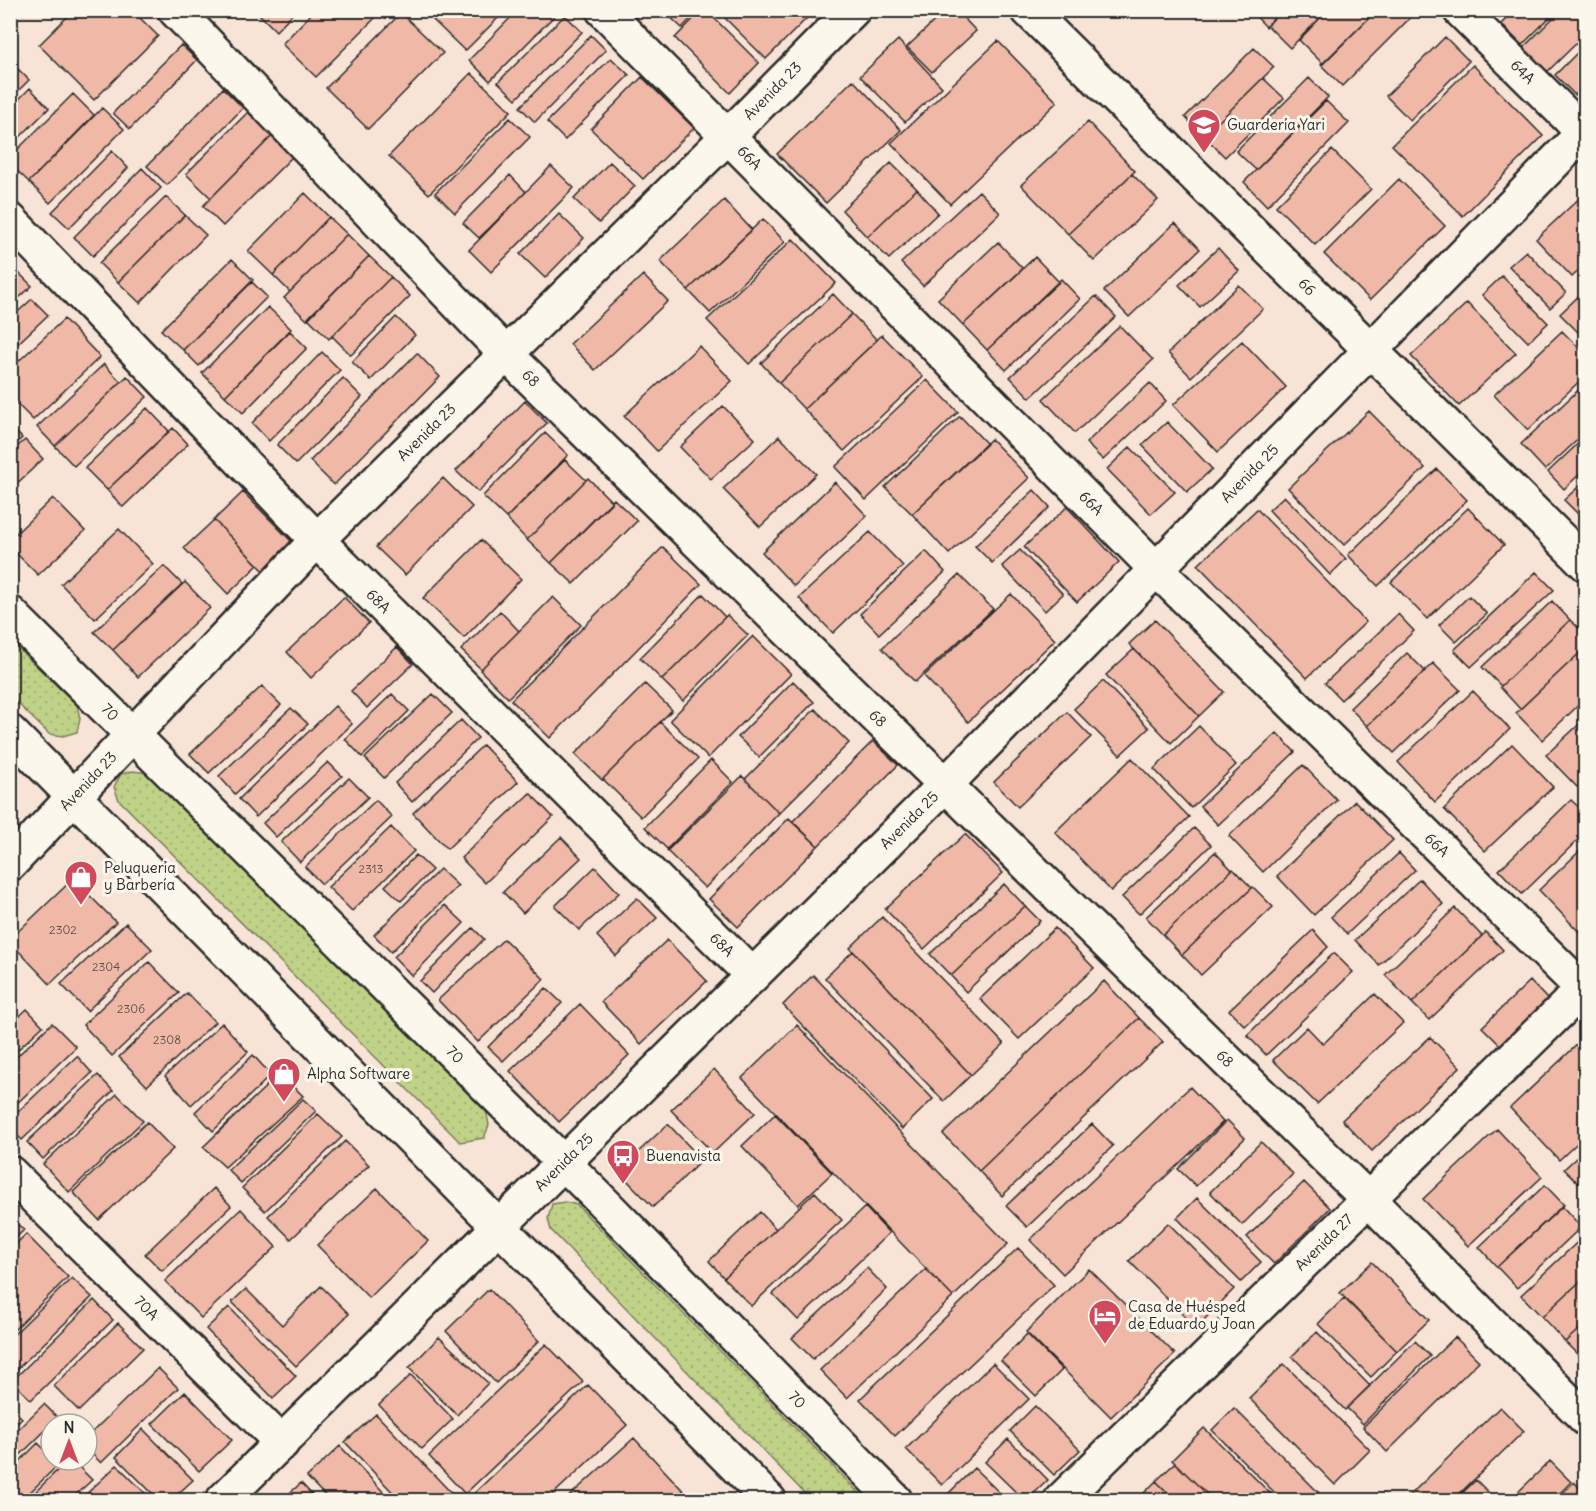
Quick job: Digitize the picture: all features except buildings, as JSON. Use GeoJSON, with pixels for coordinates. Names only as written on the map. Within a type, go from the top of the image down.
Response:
{"type":"FeatureCollection","features":[{"type":"Feature","properties":{"kind":"street","name":"68"},"geometry":{"type":"LineString","coordinates":[[175,10],[505,353],[1370,1200],[1586,1419]]}},
{"type":"Feature","properties":{"kind":"street","name":"66A"},"geometry":{"type":"LineString","coordinates":[[603,10],[1155,567],[1585,989]]}},
{"type":"Feature","properties":{"kind":"street","name":"Avenida 23"},"geometry":{"type":"LineString","coordinates":[[10,864],[76,797],[317,540],[727,137],[852,10]]}},
{"type":"Feature","properties":{"kind":"street","name":"66"},"geometry":{"type":"LineString","coordinates":[[1028,10],[1586,564]]}},
{"type":"Feature","properties":{"kind":"street","name":"64A"},"geometry":{"type":"LineString","coordinates":[[1460,10],[1585,132]]}},
{"type":"Feature","properties":{"kind":"street","name":"Avenida 25"},"geometry":{"type":"LineString","coordinates":[[223,1500],[945,785],[1155,567],[1585,132]]}},
{"type":"Feature","properties":{"kind":"street","name":"68A"},"geometry":{"type":"LineString","coordinates":[[10,220],[317,540],[752,975]]}},
{"type":"Feature","properties":{"kind":"street","name":"70"},"geometry":{"type":"LineString","coordinates":[[10,614],[564,1164],[895,1500]]}},
{"type":"Feature","properties":{"kind":"street"},"geometry":{"type":"LineString","coordinates":[[10,732],[769,1500]]}},
{"type":"Feature","properties":{"kind":"street","name":"Avenida 27"},"geometry":{"type":"LineString","coordinates":[[1061,1500],[1585,989]]}},
{"type":"Feature","properties":{"kind":"street","name":"70A"},"geometry":{"type":"LineString","coordinates":[[10,1173],[282,1443]]}},
{"type":"Feature","properties":{"kind":"green space"},"geometry":{"type":"Polygon","coordinates":[[[10,641],[77,705],[80,719],[77,732],[63,736],[49,734],[11,697],[10,641]]]}},
{"type":"Feature","properties":{"kind":"green space"},"geometry":{"type":"Polygon","coordinates":[[[133,771],[147,773],[486,1110],[489,1125],[484,1138],[460,1142],[119,800],[114,787],[121,774],[133,771]]]}},
{"type":"Feature","properties":{"kind":"green space"},"geometry":{"type":"Polygon","coordinates":[[[565,1202],[577,1205],[866,1500],[811,1500],[551,1230],[548,1219],[552,1204],[565,1202]]]}},
{"type":"Feature","properties":{"kind":"place","name":"Guardería Yari"},"geometry":{"type":"Point","coordinates":[1204,154]}},
{"type":"Feature","properties":{"kind":"place","name":"Peluquería y Barbería"},"geometry":{"type":"Point","coordinates":[81,906]}},
{"type":"Feature","properties":{"kind":"place","name":"Alpha Software"},"geometry":{"type":"Point","coordinates":[284,1103]}},
{"type":"Feature","properties":{"kind":"place","name":"Buenavista"},"geometry":{"type":"Point","coordinates":[623,1185]}},
{"type":"Feature","properties":{"kind":"place","name":"Casa de Huésped de Eduardo y Joan"},"geometry":{"type":"Point","coordinates":[1105,1345]}}]}
